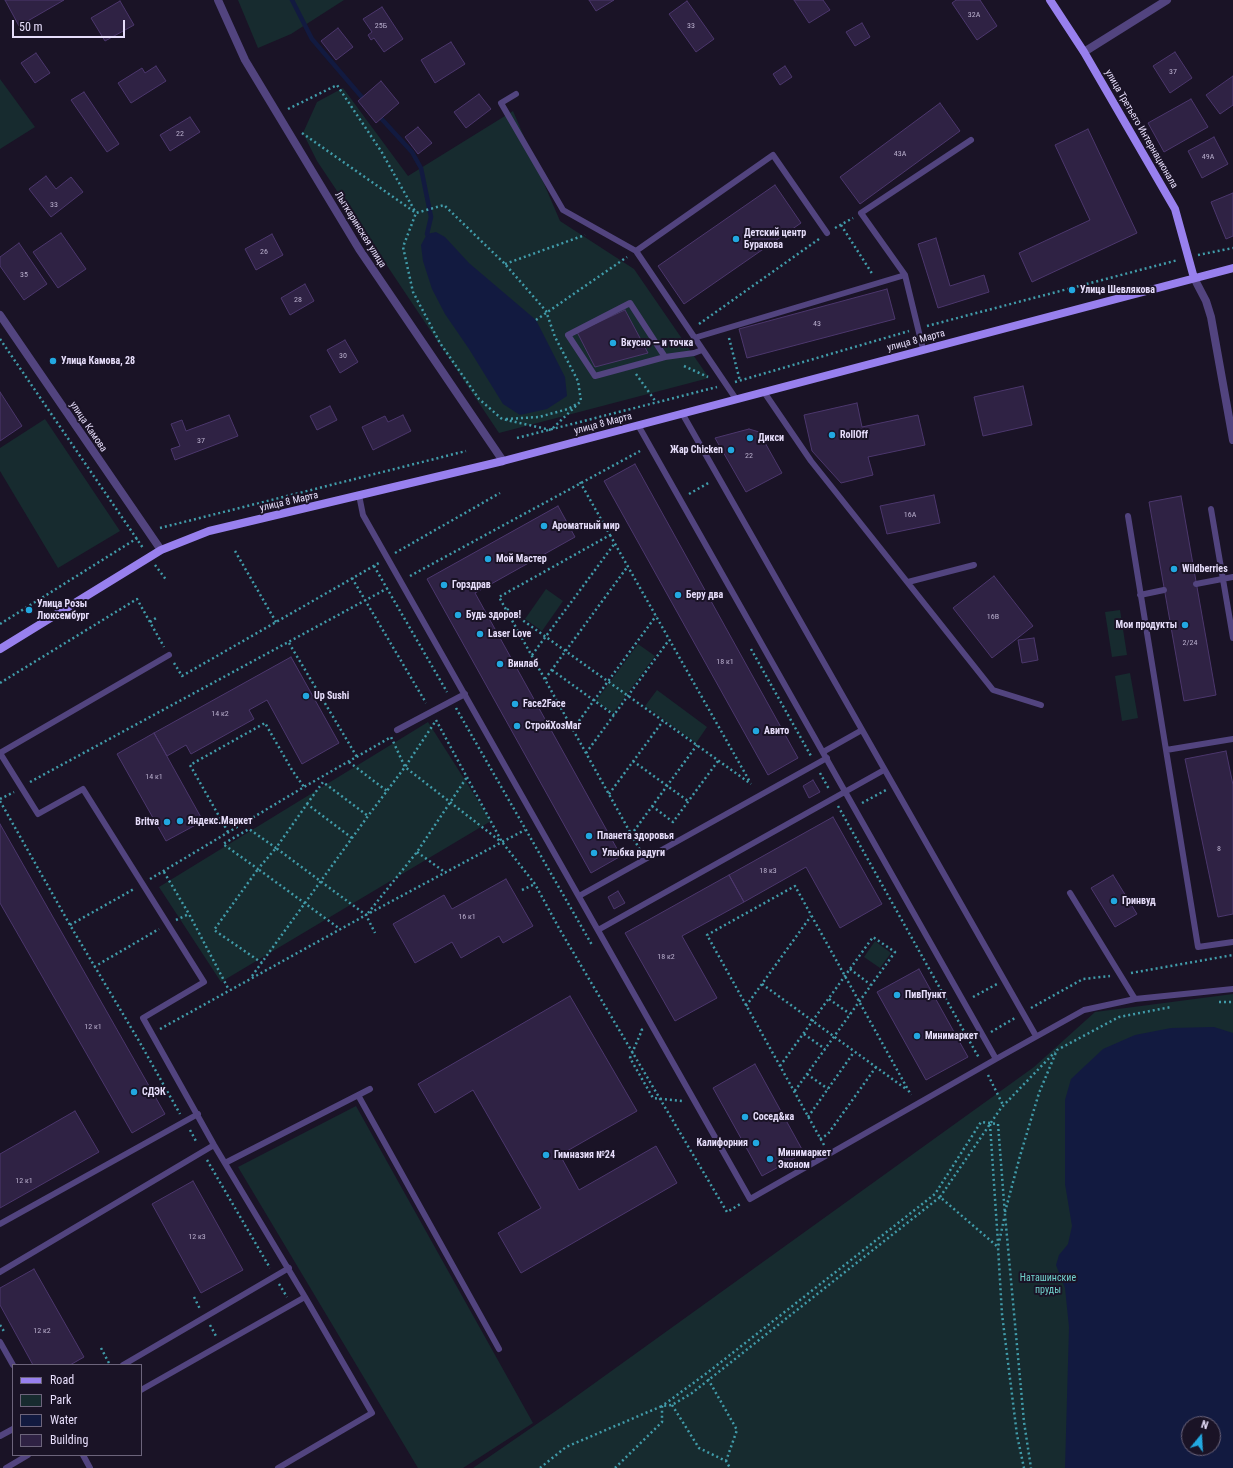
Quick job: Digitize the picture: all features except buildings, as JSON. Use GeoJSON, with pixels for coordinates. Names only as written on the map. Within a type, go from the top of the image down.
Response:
{"type":"FeatureCollection","features":[{"type":"Feature","properties":{"kind":"street","name":"Лыткаринская улица"},"geometry":{"type":"LineString","coordinates":[[218,0],[245,60],[359,249],[503,461]]}},
{"type":"Feature","properties":{"kind":"street","name":"улица Третьего Интернационала"},"geometry":{"type":"LineString","coordinates":[[1050,0],[1084,52],[1175,209],[1194,278]]}},
{"type":"Feature","properties":{"kind":"street"},"geometry":{"type":"LineString","coordinates":[[1084,52],[1167,0]]}},
{"type":"Feature","properties":{"kind":"street","name":"улица 8 Марта"},"geometry":{"type":"LineString","coordinates":[[0,649],[161,550],[209,531],[503,461],[1233,268]]}},
{"type":"Feature","properties":{"kind":"street"},"geometry":{"type":"LineString","coordinates":[[1194,278],[1206,301],[1212,317],[1233,440]]}},
{"type":"Feature","properties":{"kind":"street","name":"улица Камова"},"geometry":{"type":"LineString","coordinates":[[0,315],[161,550]]}},
{"type":"Feature","properties":{"kind":"lane"},"geometry":{"type":"LineString","coordinates":[[516,94],[501,103],[563,210],[636,251],[697,337],[702,350],[736,399]]}},
{"type":"Feature","properties":{"kind":"lane"},"geometry":{"type":"LineString","coordinates":[[923,349],[905,275],[861,212],[971,140]]}},
{"type":"Feature","properties":{"kind":"lane"},"geometry":{"type":"LineString","coordinates":[[636,251],[773,156],[827,233]]}},
{"type":"Feature","properties":{"kind":"lane"},"geometry":{"type":"LineString","coordinates":[[697,337],[905,275]]}},
{"type":"Feature","properties":{"kind":"lane"},"geometry":{"type":"LineString","coordinates":[[665,357],[630,303],[568,335],[595,376],[665,357],[694,353],[702,350]]}},
{"type":"Feature","properties":{"kind":"lane"},"geometry":{"type":"LineString","coordinates":[[764,392],[811,461],[993,690],[1041,705]]}},
{"type":"Feature","properties":{"kind":"lane"},"geometry":{"type":"LineString","coordinates":[[682,413],[1036,1036]]}},
{"type":"Feature","properties":{"kind":"lane"},"geometry":{"type":"LineString","coordinates":[[638,425],[964,1002],[985,1036],[996,1059]]}},
{"type":"Feature","properties":{"kind":"lane"},"geometry":{"type":"LineString","coordinates":[[359,495],[363,515],[750,1199],[1084,1010],[1135,999],[1233,989]]}},
{"type":"Feature","properties":{"kind":"lane"},"geometry":{"type":"LineString","coordinates":[[1211,509],[1233,638]]}},
{"type":"Feature","properties":{"kind":"lane"},"geometry":{"type":"LineString","coordinates":[[1128,516],[1198,947],[1233,942]]}},
{"type":"Feature","properties":{"kind":"lane"},"geometry":{"type":"LineString","coordinates":[[908,582],[974,565]]}},
{"type":"Feature","properties":{"kind":"lane"},"geometry":{"type":"LineString","coordinates":[[1196,584],[1233,577]]}},
{"type":"Feature","properties":{"kind":"lane"},"geometry":{"type":"LineString","coordinates":[[1140,595],[1164,590]]}},
{"type":"Feature","properties":{"kind":"lane"},"geometry":{"type":"LineString","coordinates":[[169,655],[0,753],[38,814],[83,789],[204,982],[143,1018],[214,1145],[289,1268],[372,1413],[278,1468]]}},
{"type":"Feature","properties":{"kind":"lane"},"geometry":{"type":"LineString","coordinates":[[398,730],[465,694]]}},
{"type":"Feature","properties":{"kind":"lane"},"geometry":{"type":"LineString","coordinates":[[823,752],[862,730]]}},
{"type":"Feature","properties":{"kind":"lane"},"geometry":{"type":"LineString","coordinates":[[1166,750],[1233,739]]}},
{"type":"Feature","properties":{"kind":"lane"},"geometry":{"type":"LineString","coordinates":[[579,896],[827,758]]}},
{"type":"Feature","properties":{"kind":"lane"},"geometry":{"type":"LineString","coordinates":[[598,930],[884,770]]}},
{"type":"Feature","properties":{"kind":"lane"},"geometry":{"type":"LineString","coordinates":[[1070,893],[1135,999]]}},
{"type":"Feature","properties":{"kind":"lane"},"geometry":{"type":"LineString","coordinates":[[225,1163],[370,1089]]}},
{"type":"Feature","properties":{"kind":"lane"},"geometry":{"type":"LineString","coordinates":[[358,1095],[499,1349]]}},
{"type":"Feature","properties":{"kind":"lane"},"geometry":{"type":"LineString","coordinates":[[0,1224],[198,1114]]}},
{"type":"Feature","properties":{"kind":"lane"},"geometry":{"type":"LineString","coordinates":[[0,1272],[214,1145]]}},
{"type":"Feature","properties":{"kind":"lane"},"geometry":{"type":"LineString","coordinates":[[125,1364],[289,1268]]}},
{"type":"Feature","properties":{"kind":"lane"},"geometry":{"type":"LineString","coordinates":[[142,1389],[305,1297]]}},
{"type":"Feature","properties":{"kind":"lane"},"geometry":{"type":"LineString","coordinates":[[0,1342],[12,1364]]}},
{"type":"Feature","properties":{"kind":"lane"},"geometry":{"type":"LineString","coordinates":[[0,1436],[12,1430]]}},
{"type":"Feature","properties":{"kind":"lane"},"geometry":{"type":"LineString","coordinates":[[6,1468],[26,1456]]}},
{"type":"Feature","properties":{"kind":"lane"},"geometry":{"type":"LineString","coordinates":[[84,1456],[90,1468]]}},
{"type":"Feature","properties":{"kind":"path"},"geometry":{"type":"LineString","coordinates":[[277,115],[337,85],[381,151],[416,212]]}},
{"type":"Feature","properties":{"kind":"path"},"geometry":{"type":"LineString","coordinates":[[296,128],[416,212],[444,205],[505,264],[546,311],[555,337],[578,381],[581,402]]}},
{"type":"Feature","properties":{"kind":"path"},"geometry":{"type":"LineString","coordinates":[[416,212],[403,247],[413,292],[440,343],[479,399],[502,419],[551,430]]}},
{"type":"Feature","properties":{"kind":"path"},"geometry":{"type":"LineString","coordinates":[[841,225],[878,283]]}},
{"type":"Feature","properties":{"kind":"path"},"geometry":{"type":"LineString","coordinates":[[505,264],[598,230]]}},
{"type":"Feature","properties":{"kind":"path"},"geometry":{"type":"LineString","coordinates":[[697,337],[694,327],[827,233]]}},
{"type":"Feature","properties":{"kind":"path"},"geometry":{"type":"LineString","coordinates":[[517,438],[726,385],[918,328],[1188,258],[1233,248]]}},
{"type":"Feature","properties":{"kind":"path"},"geometry":{"type":"LineString","coordinates":[[536,320],[546,311],[636,251]]}},
{"type":"Feature","properties":{"kind":"path"},"geometry":{"type":"LineString","coordinates":[[727,328],[740,381]]}},
{"type":"Feature","properties":{"kind":"path"},"geometry":{"type":"LineString","coordinates":[[0,339],[136,538]]}},
{"type":"Feature","properties":{"kind":"path"},"geometry":{"type":"LineString","coordinates":[[665,357],[726,385]]}},
{"type":"Feature","properties":{"kind":"path"},"geometry":{"type":"LineString","coordinates":[[631,367],[656,402]]}},
{"type":"Feature","properties":{"kind":"path"},"geometry":{"type":"LineString","coordinates":[[502,419],[539,417],[568,409],[581,402]]}},
{"type":"Feature","properties":{"kind":"path"},"geometry":{"type":"LineString","coordinates":[[551,430],[581,402]]}},
{"type":"Feature","properties":{"kind":"path"},"geometry":{"type":"LineString","coordinates":[[526,830],[340,929],[139,1041],[94,967],[0,800],[21,787],[289,643],[640,450],[643,457]]}},
{"type":"Feature","properties":{"kind":"path"},"geometry":{"type":"LineString","coordinates":[[0,624],[147,531],[466,451]]}},
{"type":"Feature","properties":{"kind":"path"},"geometry":{"type":"LineString","coordinates":[[686,496],[718,478]]}},
{"type":"Feature","properties":{"kind":"path"},"geometry":{"type":"LineString","coordinates":[[505,607],[751,784],[580,482]]}},
{"type":"Feature","properties":{"kind":"path"},"geometry":{"type":"LineString","coordinates":[[0,683],[137,599],[182,676],[500,493]]}},
{"type":"Feature","properties":{"kind":"path"},"geometry":{"type":"LineString","coordinates":[[610,536],[499,596],[640,850]]}},
{"type":"Feature","properties":{"kind":"path"},"geometry":{"type":"LineString","coordinates":[[532,655],[615,543]]}},
{"type":"Feature","properties":{"kind":"path"},"geometry":{"type":"LineString","coordinates":[[236,551],[276,622]]}},
{"type":"Feature","properties":{"kind":"path"},"geometry":{"type":"LineString","coordinates":[[374,566],[447,692]]}},
{"type":"Feature","properties":{"kind":"path"},"geometry":{"type":"LineString","coordinates":[[545,679],[628,566]]}},
{"type":"Feature","properties":{"kind":"path"},"geometry":{"type":"LineString","coordinates":[[352,578],[436,720],[502,842],[535,884],[560,930],[728,1212],[742,1203],[739,1199]]}},
{"type":"Feature","properties":{"kind":"path"},"geometry":{"type":"LineString","coordinates":[[573,729],[656,616]]}},
{"type":"Feature","properties":{"kind":"path"},"geometry":{"type":"LineString","coordinates":[[150,622],[156,618]]}},
{"type":"Feature","properties":{"kind":"path"},"geometry":{"type":"LineString","coordinates":[[586,753],[669,640]]}},
{"type":"Feature","properties":{"kind":"path"},"geometry":{"type":"LineString","coordinates":[[289,643],[357,757]]}},
{"type":"Feature","properties":{"kind":"path"},"geometry":{"type":"LineString","coordinates":[[748,644],[952,1009],[1003,1105]]}},
{"type":"Feature","properties":{"kind":"path"},"geometry":{"type":"LineString","coordinates":[[552,670],[614,715]]}},
{"type":"Feature","properties":{"kind":"path"},"geometry":{"type":"LineString","coordinates":[[457,709],[594,948]]}},
{"type":"Feature","properties":{"kind":"path"},"geometry":{"type":"LineString","coordinates":[[251,978],[405,767],[436,720]]}},
{"type":"Feature","properties":{"kind":"path"},"geometry":{"type":"LineString","coordinates":[[609,794],[663,721]]}},
{"type":"Feature","properties":{"kind":"path"},"geometry":{"type":"LineString","coordinates":[[228,832],[190,766],[265,723],[292,770],[304,787]]}},
{"type":"Feature","properties":{"kind":"path"},"geometry":{"type":"LineString","coordinates":[[70,925],[164,872],[228,832],[391,737],[405,767],[502,842]]}},
{"type":"Feature","properties":{"kind":"path"},"geometry":{"type":"LineString","coordinates":[[631,835],[697,745]]}},
{"type":"Feature","properties":{"kind":"path"},"geometry":{"type":"LineString","coordinates":[[634,761],[688,801]]}},
{"type":"Feature","properties":{"kind":"path"},"geometry":{"type":"LineString","coordinates":[[652,806],[673,822],[718,761]]}},
{"type":"Feature","properties":{"kind":"path"},"geometry":{"type":"LineString","coordinates":[[349,762],[387,791]]}},
{"type":"Feature","properties":{"kind":"path"},"geometry":{"type":"LineString","coordinates":[[366,915],[417,852],[467,777]]}},
{"type":"Feature","properties":{"kind":"path"},"geometry":{"type":"LineString","coordinates":[[262,963],[214,930],[258,869],[276,848],[323,782],[368,816]]}},
{"type":"Feature","properties":{"kind":"path"},"geometry":{"type":"LineString","coordinates":[[843,814],[893,785]]}},
{"type":"Feature","properties":{"kind":"path"},"geometry":{"type":"LineString","coordinates":[[307,804],[352,838]]}},
{"type":"Feature","properties":{"kind":"path"},"geometry":{"type":"LineString","coordinates":[[340,929],[224,844],[249,829],[366,915],[376,933]]}},
{"type":"Feature","properties":{"kind":"path"},"geometry":{"type":"LineString","coordinates":[[417,852],[446,873]]}},
{"type":"Feature","properties":{"kind":"path"},"geometry":{"type":"LineString","coordinates":[[164,872],[189,914],[229,990]]}},
{"type":"Feature","properties":{"kind":"path"},"geometry":{"type":"LineString","coordinates":[[522,890],[535,884]]}},
{"type":"Feature","properties":{"kind":"path"},"geometry":{"type":"LineString","coordinates":[[824,1146],[707,935],[795,886],[911,1096]]}},
{"type":"Feature","properties":{"kind":"path"},"geometry":{"type":"LineString","coordinates":[[94,967],[189,914]]}},
{"type":"Feature","properties":{"kind":"path"},"geometry":{"type":"LineString","coordinates":[[746,1006],[811,916]]}},
{"type":"Feature","properties":{"kind":"path"},"geometry":{"type":"LineString","coordinates":[[780,1066],[874,937],[895,952],[794,1092]]}},
{"type":"Feature","properties":{"kind":"path"},"geometry":{"type":"LineString","coordinates":[[985,1036],[1023,1012],[1083,979],[1120,975],[1233,955]]}},
{"type":"Feature","properties":{"kind":"path"},"geometry":{"type":"LineString","coordinates":[[850,970],[871,985]]}},
{"type":"Feature","properties":{"kind":"path"},"geometry":{"type":"LineString","coordinates":[[952,1009],[1004,980]]}},
{"type":"Feature","properties":{"kind":"path"},"geometry":{"type":"LineString","coordinates":[[762,984],[908,1091]]}},
{"type":"Feature","properties":{"kind":"path"},"geometry":{"type":"LineString","coordinates":[[829,999],[850,1014]]}},
{"type":"Feature","properties":{"kind":"path"},"geometry":{"type":"LineString","coordinates":[[662,1406],[672,1405],[692,1393],[940,1197],[1003,1105],[1057,1050],[1119,1017],[1166,1008]]}},
{"type":"Feature","properties":{"kind":"path"},"geometry":{"type":"LineString","coordinates":[[638,1023],[642,1030],[630,1058],[653,1098],[684,1101]]}},
{"type":"Feature","properties":{"kind":"path"},"geometry":{"type":"LineString","coordinates":[[804,1034],[825,1049]]}},
{"type":"Feature","properties":{"kind":"path"},"geometry":{"type":"LineString","coordinates":[[998,1247],[1020,1156],[1039,1092],[1057,1050]]}},
{"type":"Feature","properties":{"kind":"path"},"geometry":{"type":"LineString","coordinates":[[808,1117],[854,1052]]}},
{"type":"Feature","properties":{"kind":"path"},"geometry":{"type":"LineString","coordinates":[[820,1139],[828,1134],[876,1067]]}},
{"type":"Feature","properties":{"kind":"path"},"geometry":{"type":"LineString","coordinates":[[807,1074],[828,1089]]}},
{"type":"Feature","properties":{"kind":"path"},"geometry":{"type":"LineString","coordinates":[[540,1468],[566,1448],[662,1406],[707,1373],[935,1194],[981,1122],[998,1124],[1024,1422],[1031,1468]]}},
{"type":"Feature","properties":{"kind":"path"},"geometry":{"type":"LineString","coordinates":[[990,1123],[1002,1314],[1017,1435],[1024,1468]]}},
{"type":"Feature","properties":{"kind":"path"},"geometry":{"type":"LineString","coordinates":[[940,1197],[998,1247]]}},
{"type":"Feature","properties":{"kind":"path"},"geometry":{"type":"LineString","coordinates":[[275,1277],[292,1305]]}},
{"type":"Feature","properties":{"kind":"path"},"geometry":{"type":"LineString","coordinates":[[101,1348],[109,1364]]}},
{"type":"Feature","properties":{"kind":"path"},"geometry":{"type":"LineString","coordinates":[[708,1379],[737,1430],[726,1461]]}},
{"type":"Feature","properties":{"kind":"path"},"geometry":{"type":"LineString","coordinates":[[672,1405],[699,1448],[726,1461],[730,1468]]}},
{"type":"Feature","properties":{"kind":"path"},"geometry":{"type":"LineString","coordinates":[[615,1468],[662,1422],[662,1406]]}},
{"type":"Feature","properties":{"kind":"green space"},"geometry":{"type":"Polygon","coordinates":[[[238,0],[344,0],[291,34],[258,48],[238,0]]]}},
{"type":"Feature","properties":{"kind":"green space"},"geometry":{"type":"Polygon","coordinates":[[[0,79],[35,127],[0,149],[0,79]]]}},
{"type":"Feature","properties":{"kind":"green space"},"geometry":{"type":"Polygon","coordinates":[[[343,88],[408,176],[513,111],[560,221],[634,269],[709,378],[499,433],[317,161],[303,133],[317,102],[343,88]]]}},
{"type":"Feature","properties":{"kind":"green space"},"geometry":{"type":"Polygon","coordinates":[[[45,419],[120,531],[58,568],[0,471],[0,448],[45,419]]]}},
{"type":"Feature","properties":{"kind":"green space"},"geometry":{"type":"Polygon","coordinates":[[[546,589],[563,601],[542,631],[525,619],[546,589]]]}},
{"type":"Feature","properties":{"kind":"green space"},"geometry":{"type":"Polygon","coordinates":[[[1120,610],[1127,655],[1112,657],[1105,612],[1120,610]]]}},
{"type":"Feature","properties":{"kind":"green space"},"geometry":{"type":"Polygon","coordinates":[[[638,644],[655,656],[613,713],[596,701],[638,644]]]}},
{"type":"Feature","properties":{"kind":"green space"},"geometry":{"type":"Polygon","coordinates":[[[1130,673],[1138,718],[1122,721],[1115,676],[1130,673]]]}},
{"type":"Feature","properties":{"kind":"green space"},"geometry":{"type":"Polygon","coordinates":[[[657,690],[707,727],[696,743],[645,706],[657,690]]]}},
{"type":"Feature","properties":{"kind":"green space"},"geometry":{"type":"Polygon","coordinates":[[[428,722],[491,821],[221,982],[159,887],[428,722]]]}},
{"type":"Feature","properties":{"kind":"green space"},"geometry":{"type":"Polygon","coordinates":[[[875,941],[891,953],[880,968],[864,957],[875,941]]]}},
{"type":"Feature","properties":{"kind":"green space","name":"Наташинские пруды"},"geometry":{"type":"Polygon","coordinates":[[[1233,994],[1233,1468],[473,1468],[560,1408],[1034,1067],[1095,1012],[1233,994]]]}},
{"type":"Feature","properties":{"kind":"green space"},"geometry":{"type":"Polygon","coordinates":[[[356,1106],[533,1423],[463,1468],[418,1468],[238,1167],[356,1106]]]}},
{"type":"Feature","properties":{"kind":"water"},"geometry":{"type":"Polygon","coordinates":[[[436,232],[445,237],[469,263],[536,320],[565,377],[567,396],[547,409],[520,415],[503,404],[469,349],[445,314],[432,289],[423,261],[421,245],[427,234],[436,232]]]}},
{"type":"Feature","properties":{"kind":"water","name":"Наташинские пруды"},"geometry":{"type":"Polygon","coordinates":[[[1214,1027],[1233,1033],[1233,1468],[1065,1468],[1069,1327],[1065,1288],[1056,1265],[1059,1255],[1068,1244],[1072,1226],[1065,1184],[1065,1100],[1071,1079],[1103,1049],[1135,1035],[1171,1028],[1214,1027]]]}},
{"type":"Feature","properties":{"kind":"waterway"},"geometry":{"type":"LineString","coordinates":[[292,0],[312,39],[366,102]]}},
{"type":"Feature","properties":{"kind":"waterway"},"geometry":{"type":"LineString","coordinates":[[378,115],[412,152],[421,168],[431,217],[427,234]]}},
{"type":"Feature","properties":{"kind":"place","name":"Детский центр Буракова"},"geometry":{"type":"Point","coordinates":[736,239]}},
{"type":"Feature","properties":{"kind":"place","name":"Улица Шевлякова"},"geometry":{"type":"Point","coordinates":[1072,290]}},
{"type":"Feature","properties":{"kind":"place","name":"Вкусно — и точка"},"geometry":{"type":"Point","coordinates":[613,343]}},
{"type":"Feature","properties":{"kind":"place","name":"Улица Камова, 28"},"geometry":{"type":"Point","coordinates":[53,361]}},
{"type":"Feature","properties":{"kind":"place","name":"RollOff"},"geometry":{"type":"Point","coordinates":[832,435]}},
{"type":"Feature","properties":{"kind":"place","name":"Дикси"},"geometry":{"type":"Point","coordinates":[750,438]}},
{"type":"Feature","properties":{"kind":"place","name":"Жар Chicken"},"geometry":{"type":"Point","coordinates":[731,450]}},
{"type":"Feature","properties":{"kind":"place","name":"Ароматный мир"},"geometry":{"type":"Point","coordinates":[544,526]}},
{"type":"Feature","properties":{"kind":"place","name":"Мой Мастер"},"geometry":{"type":"Point","coordinates":[488,559]}},
{"type":"Feature","properties":{"kind":"place","name":"Wildberries"},"geometry":{"type":"Point","coordinates":[1174,569]}},
{"type":"Feature","properties":{"kind":"place","name":"Горздрав"},"geometry":{"type":"Point","coordinates":[444,585]}},
{"type":"Feature","properties":{"kind":"place","name":"Беру два"},"geometry":{"type":"Point","coordinates":[678,595]}},
{"type":"Feature","properties":{"kind":"place","name":"Улица Розы Люксембург"},"geometry":{"type":"Point","coordinates":[29,610]}},
{"type":"Feature","properties":{"kind":"place","name":"Будь здоров!"},"geometry":{"type":"Point","coordinates":[458,615]}},
{"type":"Feature","properties":{"kind":"place","name":"Мои продукты"},"geometry":{"type":"Point","coordinates":[1185,625]}},
{"type":"Feature","properties":{"kind":"place","name":"Laser Love"},"geometry":{"type":"Point","coordinates":[480,634]}},
{"type":"Feature","properties":{"kind":"place","name":"Винлаб"},"geometry":{"type":"Point","coordinates":[500,664]}},
{"type":"Feature","properties":{"kind":"place","name":"Up Sushi"},"geometry":{"type":"Point","coordinates":[306,696]}},
{"type":"Feature","properties":{"kind":"place","name":"Face2Face"},"geometry":{"type":"Point","coordinates":[515,704]}},
{"type":"Feature","properties":{"kind":"place","name":"СтройХозМаг"},"geometry":{"type":"Point","coordinates":[517,726]}},
{"type":"Feature","properties":{"kind":"place","name":"Авито"},"geometry":{"type":"Point","coordinates":[756,731]}},
{"type":"Feature","properties":{"kind":"place","name":"Яндекс.Маркет"},"geometry":{"type":"Point","coordinates":[180,821]}},
{"type":"Feature","properties":{"kind":"place","name":"Britva"},"geometry":{"type":"Point","coordinates":[167,822]}},
{"type":"Feature","properties":{"kind":"place","name":"Планета здоровья"},"geometry":{"type":"Point","coordinates":[589,836]}},
{"type":"Feature","properties":{"kind":"place","name":"Улыбка радуги"},"geometry":{"type":"Point","coordinates":[594,853]}},
{"type":"Feature","properties":{"kind":"place","name":"Гринвуд"},"geometry":{"type":"Point","coordinates":[1114,901]}},
{"type":"Feature","properties":{"kind":"place","name":"ПивПункт"},"geometry":{"type":"Point","coordinates":[897,995]}},
{"type":"Feature","properties":{"kind":"place","name":"Минимаркет"},"geometry":{"type":"Point","coordinates":[917,1036]}},
{"type":"Feature","properties":{"kind":"place","name":"СДЭК"},"geometry":{"type":"Point","coordinates":[134,1092]}},
{"type":"Feature","properties":{"kind":"place","name":"Сосед&ка"},"geometry":{"type":"Point","coordinates":[745,1117]}},
{"type":"Feature","properties":{"kind":"place","name":"Калифорния"},"geometry":{"type":"Point","coordinates":[756,1143]}},
{"type":"Feature","properties":{"kind":"place","name":"Гимназия №24"},"geometry":{"type":"Point","coordinates":[546,1155]}},
{"type":"Feature","properties":{"kind":"place","name":"Минимаркет Эконом"},"geometry":{"type":"Point","coordinates":[770,1159]}}]}
